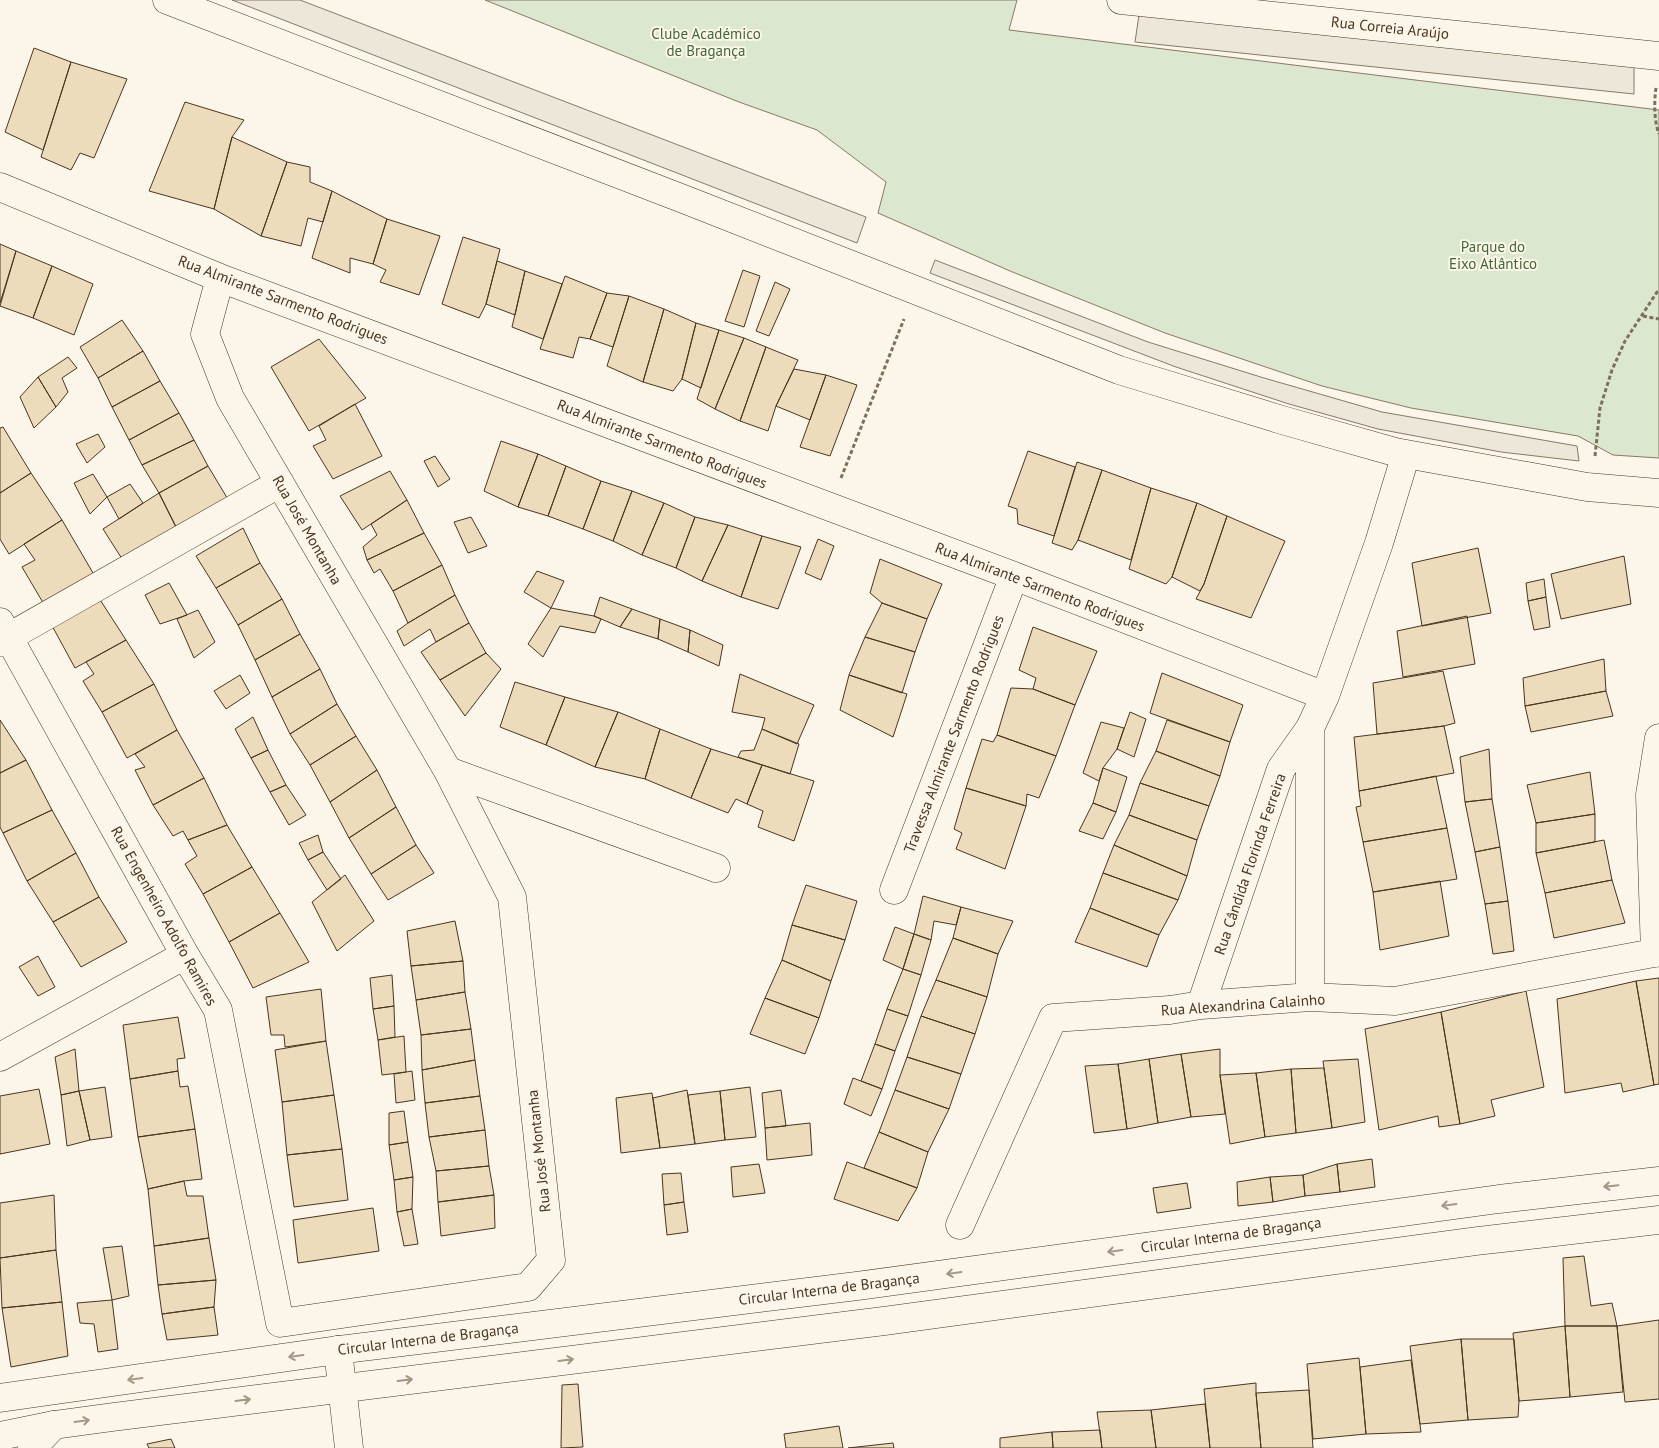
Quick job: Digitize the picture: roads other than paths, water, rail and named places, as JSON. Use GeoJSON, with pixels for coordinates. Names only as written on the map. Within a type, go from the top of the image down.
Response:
{"type":"FeatureCollection","features":[{"type":"Feature","properties":{"kind":"street"},"geometry":{"type":"LineString","coordinates":[[167,0],[1119,370],[1282,420],[1406,454],[1587,487],[1659,493]]}},
{"type":"Feature","properties":{"kind":"street","name":"Rua Correia Araújo"},"geometry":{"type":"LineString","coordinates":[[1120,0],[1658,67]]}},
{"type":"Feature","properties":{"kind":"street","name":"Rua Almirante Sarmento Rodrigues"},"geometry":{"type":"LineString","coordinates":[[0,187],[220,278],[1014,576],[1325,696]]}},
{"type":"Feature","properties":{"kind":"street","name":"Rua José Montanha"},"geometry":{"type":"LineString","coordinates":[[220,278],[205,334],[230,398],[448,771],[512,896],[551,1260],[528,1287],[280,1323]]}},
{"type":"Feature","properties":{"kind":"street","name":"Rua Cândida Florinda Ferreira"},"geometry":{"type":"LineString","coordinates":[[1201,1005],[1281,769],[1310,728],[1325,696],[1379,543],[1406,454]]}},
{"type":"Feature","properties":{"kind":"street"},"geometry":{"type":"LineString","coordinates":[[3,634],[280,483]]}},
{"type":"Feature","properties":{"kind":"street","name":"Travessa Almirante Sarmento Rodrigues"},"geometry":{"type":"LineString","coordinates":[[894,890],[1014,576]]}},
{"type":"Feature","properties":{"kind":"street","name":"Rua Engenheiro Adolfo Ramires"},"geometry":{"type":"LineString","coordinates":[[3,634],[218,1010],[280,1323]]}},
{"type":"Feature","properties":{"kind":"street","name":"Rua Cândida Florinda Ferreira"},"geometry":{"type":"LineString","coordinates":[[1310,728],[1310,997]]}},
{"type":"Feature","properties":{"kind":"street"},"geometry":{"type":"LineString","coordinates":[[1657,952],[1650,795],[1659,741]]}},
{"type":"Feature","properties":{"kind":"street"},"geometry":{"type":"LineString","coordinates":[[448,771],[716,868]]}},
{"type":"Feature","properties":{"kind":"street","name":"Rua Alexandrina Calainho"},"geometry":{"type":"LineString","coordinates":[[960,1225],[1053,1018],[1170,1010],[1201,1005],[1310,997],[1394,1001],[1657,952]]}},
{"type":"Feature","properties":{"kind":"street"},"geometry":{"type":"LineString","coordinates":[[0,1057],[185,955]]}},
{"type":"Feature","properties":{"kind":"street","name":"Circular Interna de Bragança"},"geometry":{"type":"LineString","coordinates":[[0,1398],[338,1350],[857,1286],[1499,1198],[1659,1181]]}},
{"type":"Feature","properties":{"kind":"street"},"geometry":{"type":"LineString","coordinates":[[0,1436],[54,1425],[342,1387],[894,1320],[1467,1242],[1659,1220]]}},
{"type":"Feature","properties":{"kind":"street"},"geometry":{"type":"LineString","coordinates":[[338,1350],[349,1448]]}},
{"type":"Feature","properties":{"kind":"street"},"geometry":{"type":"LineString","coordinates":[[32,1448],[54,1425]]}},
{"type":"Feature","properties":{"kind":"park label","name":"Clube Académico de Bragança"},"geometry":{"type":"Point","coordinates":[706,42]}},
{"type":"Feature","properties":{"kind":"park label","name":"Parque do Eixo Atlântico"},"geometry":{"type":"Point","coordinates":[1493,256]}}]}
